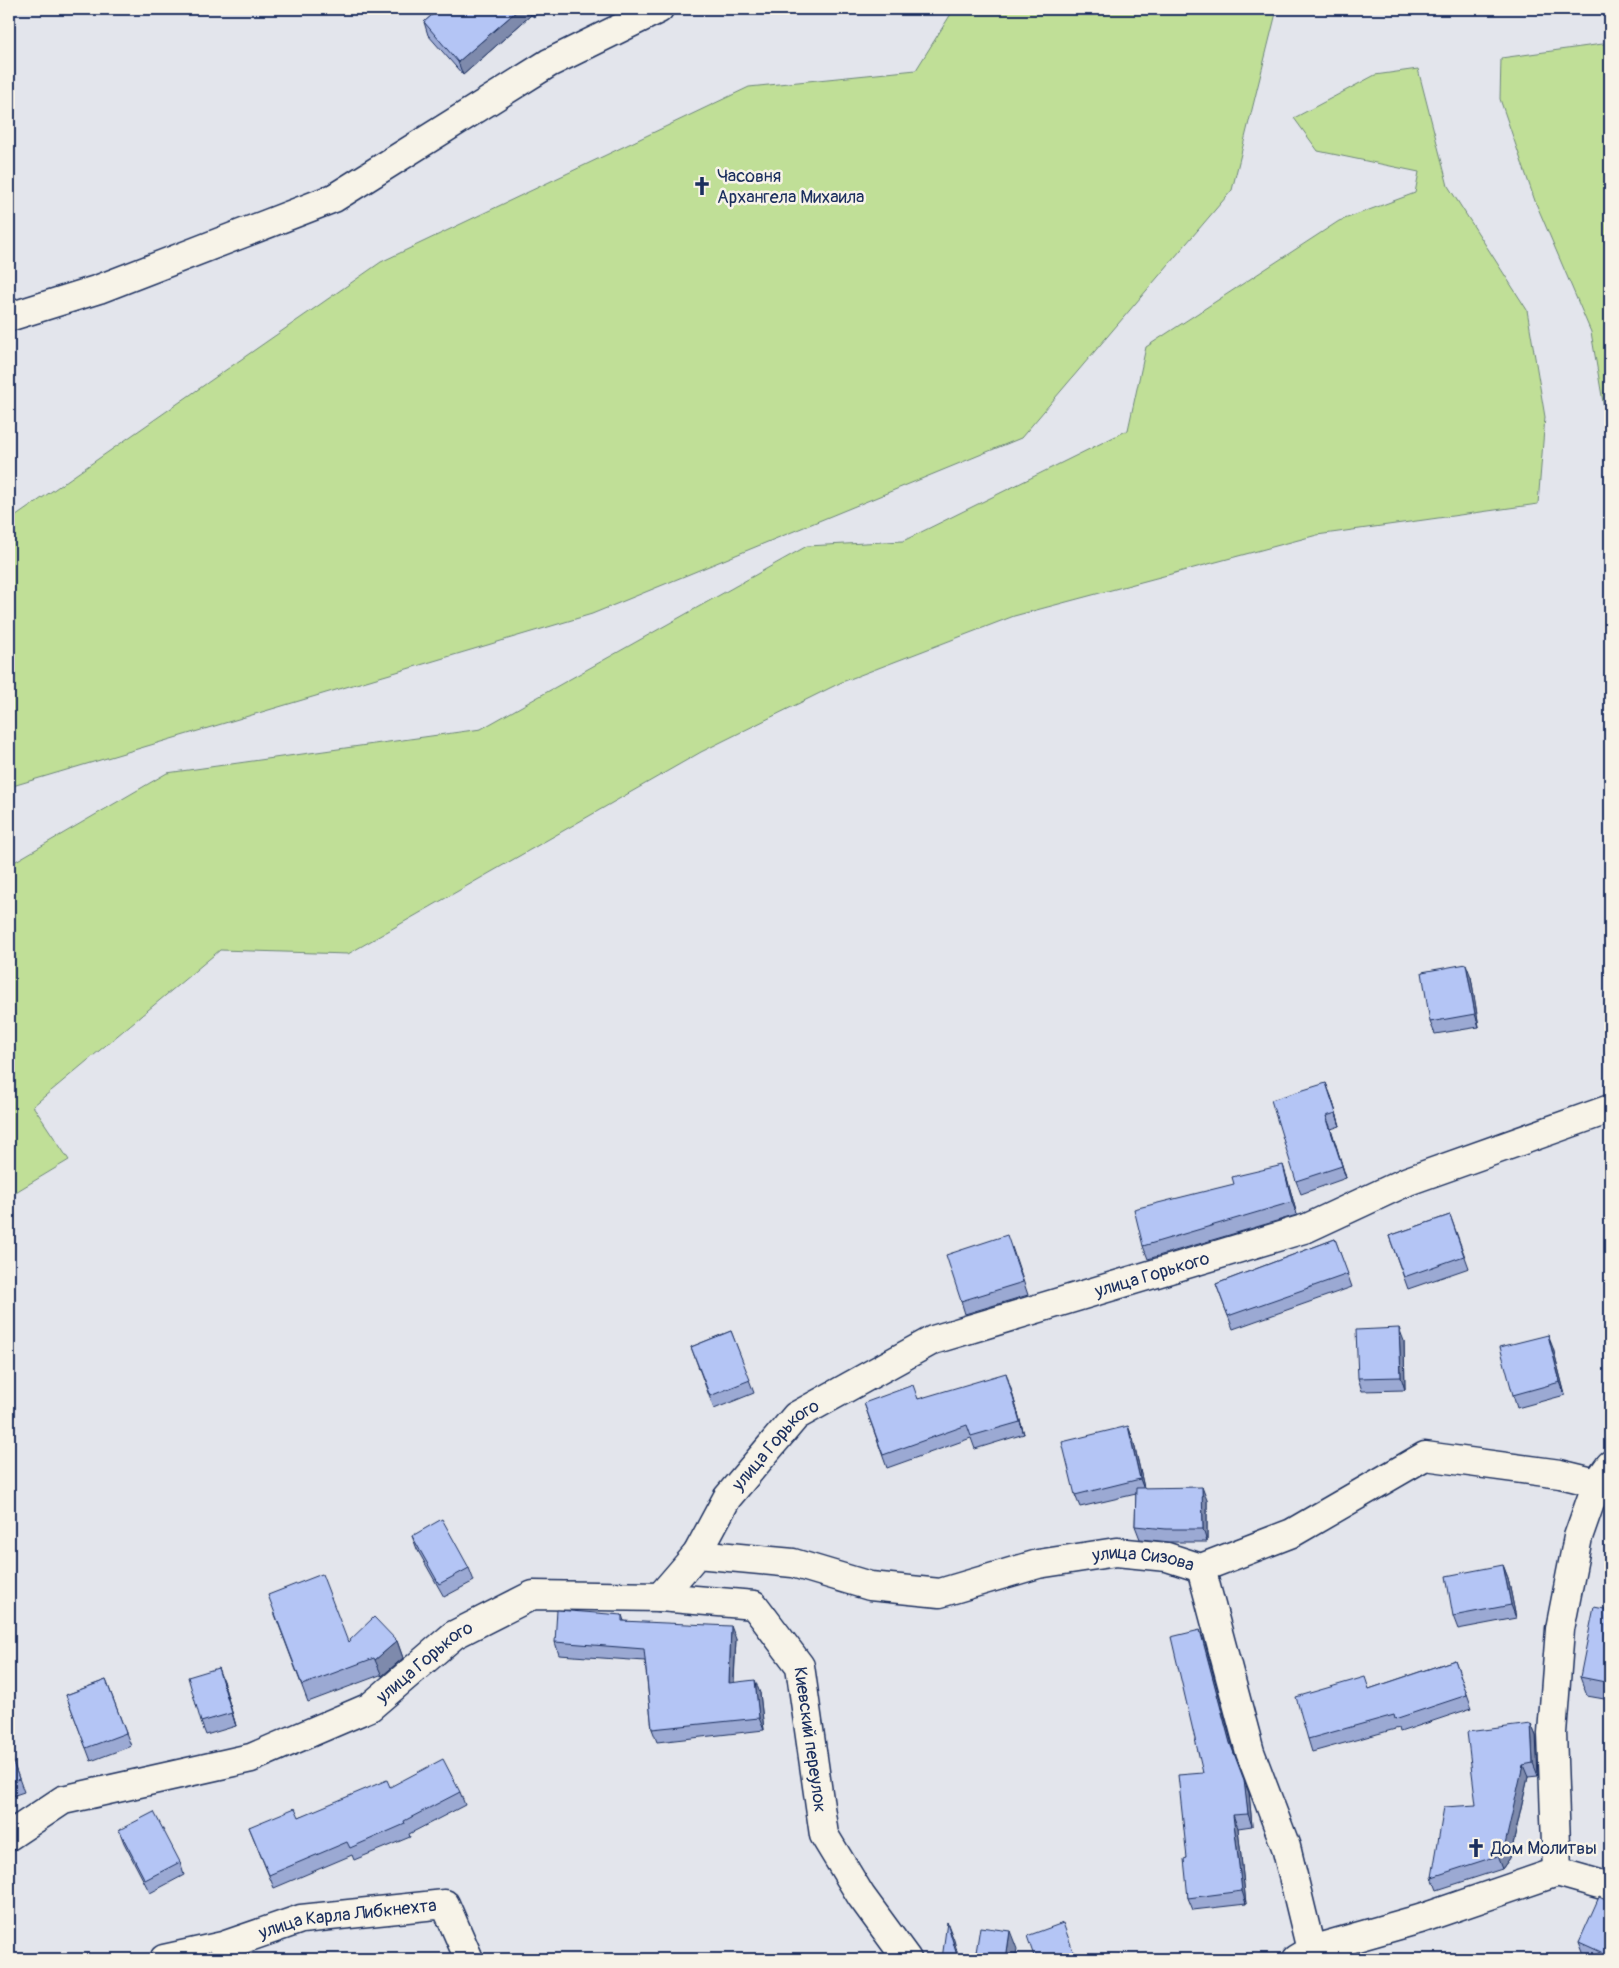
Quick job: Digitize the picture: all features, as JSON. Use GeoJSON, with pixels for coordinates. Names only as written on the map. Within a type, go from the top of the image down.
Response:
{"type":"FeatureCollection","features":[{"type":"Feature","properties":{"kind":"street"},"geometry":{"type":"LineString","coordinates":[[9,317],[99,289],[334,198],[549,63],[659,9]]}},
{"type":"Feature","properties":{"kind":"street","name":"улица Горького"},"geometry":{"type":"LineString","coordinates":[[9,1836],[63,1800],[250,1758],[370,1707],[454,1635],[533,1595],[660,1597],[697,1554],[727,1498],[796,1416],[933,1340],[1307,1228],[1408,1181],[1610,1109]]}},
{"type":"Feature","properties":{"kind":"street","name":"улица Сизова"},"geometry":{"type":"LineString","coordinates":[[697,1554],[792,1563],[870,1586],[940,1593],[1038,1564],[1116,1552],[1167,1557],[1201,1568],[1292,1533],[1425,1456],[1560,1474],[1604,1474]]}},
{"type":"Feature","properties":{"kind":"street"},"geometry":{"type":"LineString","coordinates":[[1556,1872],[1552,1733],[1560,1629],[1578,1537],[1604,1474]]}},
{"type":"Feature","properties":{"kind":"street"},"geometry":{"type":"LineString","coordinates":[[1201,1568],[1250,1752],[1286,1846],[1303,1955],[1420,1919],[1556,1872],[1610,1888]]}},
{"type":"Feature","properties":{"kind":"street","name":"Киевский переулок"},"geometry":{"type":"LineString","coordinates":[[660,1597],[754,1605],[800,1666],[824,1835],[861,1896],[907,1959]]}},
{"type":"Feature","properties":{"kind":"street","name":"улица Карла Либкнехта"},"geometry":{"type":"LineString","coordinates":[[164,1959],[223,1946],[301,1919],[445,1904],[469,1959]]}},
{"type":"Feature","properties":{"kind":"green space"},"geometry":{"type":"Polygon","coordinates":[[[954,9],[1277,9],[1232,190],[1021,438],[592,614],[16,785],[9,789],[9,521],[381,262],[749,87],[916,70],[954,9]]]}},
{"type":"Feature","properties":{"kind":"green space"},"geometry":{"type":"Polygon","coordinates":[[[1610,43],[1610,443],[1591,332],[1535,201],[1500,99],[1501,58],[1610,43]]]}},
{"type":"Feature","properties":{"kind":"green space"},"geometry":{"type":"Polygon","coordinates":[[[1418,69],[1448,186],[1527,310],[1545,417],[1538,504],[1317,535],[1014,616],[842,682],[701,752],[348,954],[220,950],[33,1106],[69,1160],[9,1196],[9,865],[167,773],[481,729],[807,546],[903,541],[1128,430],[1146,347],[1339,221],[1415,193],[1419,172],[1318,151],[1294,118],[1375,75],[1418,69]]]}},
{"type":"Feature","properties":{"kind":"building"},"geometry":{"type":"Polygon","coordinates":[[[439,9],[519,9],[458,62],[424,22],[439,9]]]}},
{"type":"Feature","properties":{"kind":"building"},"geometry":{"type":"Polygon","coordinates":[[[1466,964],[1475,1014],[1430,1022],[1422,972],[1466,964]]]}},
{"type":"Feature","properties":{"kind":"building"},"geometry":{"type":"Polygon","coordinates":[[[1326,1083],[1336,1113],[1326,1116],[1342,1166],[1296,1181],[1271,1100],[1326,1083]]]}},
{"type":"Feature","properties":{"kind":"building"},"geometry":{"type":"Polygon","coordinates":[[[1283,1165],[1292,1202],[1143,1246],[1134,1209],[1234,1184],[1232,1177],[1283,1165]]]}},
{"type":"Feature","properties":{"kind":"building"},"geometry":{"type":"Polygon","coordinates":[[[1450,1215],[1464,1256],[1404,1277],[1389,1236],[1450,1215]]]}},
{"type":"Feature","properties":{"kind":"building"},"geometry":{"type":"Polygon","coordinates":[[[1007,1235],[1023,1282],[961,1301],[946,1255],[1007,1235]]]}},
{"type":"Feature","properties":{"kind":"building"},"geometry":{"type":"Polygon","coordinates":[[[1335,1239],[1348,1274],[1228,1316],[1216,1284],[1335,1239]]]}},
{"type":"Feature","properties":{"kind":"building"},"geometry":{"type":"Polygon","coordinates":[[[1399,1328],[1401,1377],[1358,1378],[1356,1330],[1399,1328]]]}},
{"type":"Feature","properties":{"kind":"building"},"geometry":{"type":"Polygon","coordinates":[[[731,1331],[750,1380],[710,1396],[691,1347],[731,1331]]]}},
{"type":"Feature","properties":{"kind":"building"},"geometry":{"type":"Polygon","coordinates":[[[1548,1335],[1560,1382],[1513,1395],[1500,1347],[1548,1335]]]}},
{"type":"Feature","properties":{"kind":"building"},"geometry":{"type":"Polygon","coordinates":[[[1006,1373],[1020,1422],[971,1436],[967,1425],[883,1455],[864,1403],[913,1385],[918,1399],[1006,1373]]]}},
{"type":"Feature","properties":{"kind":"building"},"geometry":{"type":"Polygon","coordinates":[[[1128,1426],[1140,1479],[1075,1495],[1062,1442],[1128,1426]]]}},
{"type":"Feature","properties":{"kind":"building"},"geometry":{"type":"Polygon","coordinates":[[[1202,1487],[1203,1529],[1166,1529],[1135,1526],[1136,1488],[1202,1487]]]}},
{"type":"Feature","properties":{"kind":"building"},"geometry":{"type":"Polygon","coordinates":[[[442,1519],[469,1568],[439,1584],[412,1536],[442,1519]]]}},
{"type":"Feature","properties":{"kind":"building"},"geometry":{"type":"Polygon","coordinates":[[[1503,1565],[1511,1605],[1453,1616],[1446,1576],[1503,1565]]]}},
{"type":"Feature","properties":{"kind":"building"},"geometry":{"type":"Polygon","coordinates":[[[322,1574],[348,1642],[374,1617],[397,1641],[375,1660],[374,1658],[302,1685],[268,1595],[322,1574]]]}},
{"type":"Feature","properties":{"kind":"building"},"geometry":{"type":"Polygon","coordinates":[[[1594,1607],[1610,1610],[1610,1683],[1580,1677],[1594,1607]]]}},
{"type":"Feature","properties":{"kind":"building"},"geometry":{"type":"Polygon","coordinates":[[[557,1610],[622,1615],[622,1621],[731,1626],[729,1683],[755,1680],[759,1718],[652,1729],[644,1649],[555,1642],[557,1610]]]}},
{"type":"Feature","properties":{"kind":"building"},"geometry":{"type":"Polygon","coordinates":[[[1200,1630],[1230,1743],[1244,1780],[1248,1814],[1233,1815],[1242,1891],[1188,1898],[1184,1859],[1187,1858],[1178,1775],[1203,1773],[1171,1637],[1200,1630]]]}},
{"type":"Feature","properties":{"kind":"building"},"geometry":{"type":"Polygon","coordinates":[[[1455,1660],[1467,1695],[1395,1719],[1394,1715],[1308,1739],[1296,1697],[1365,1677],[1369,1689],[1455,1660]]]}},
{"type":"Feature","properties":{"kind":"building"},"geometry":{"type":"Polygon","coordinates":[[[218,1668],[232,1713],[201,1722],[188,1677],[218,1668]]]}},
{"type":"Feature","properties":{"kind":"building"},"geometry":{"type":"Polygon","coordinates":[[[106,1680],[126,1733],[86,1748],[66,1695],[106,1680]]]}},
{"type":"Feature","properties":{"kind":"building"},"geometry":{"type":"Polygon","coordinates":[[[1531,1724],[1533,1763],[1523,1765],[1505,1845],[1497,1856],[1432,1877],[1444,1807],[1476,1805],[1467,1732],[1531,1724]]]}},
{"type":"Feature","properties":{"kind":"building"},"geometry":{"type":"Polygon","coordinates":[[[9,1751],[19,1779],[9,1783],[9,1751]]]}},
{"type":"Feature","properties":{"kind":"building"},"geometry":{"type":"Polygon","coordinates":[[[443,1759],[460,1792],[404,1821],[405,1824],[350,1848],[347,1842],[269,1875],[249,1827],[295,1808],[299,1817],[387,1780],[390,1787],[443,1759]]]}},
{"type":"Feature","properties":{"kind":"building"},"geometry":{"type":"Polygon","coordinates":[[[154,1812],[180,1862],[145,1880],[119,1830],[154,1812]]]}},
{"type":"Feature","properties":{"kind":"building"},"geometry":{"type":"Polygon","coordinates":[[[1599,1897],[1610,1902],[1610,1956],[1579,1942],[1599,1897]]]}},
{"type":"Feature","properties":{"kind":"building"},"geometry":{"type":"Polygon","coordinates":[[[947,1922],[958,1959],[942,1959],[947,1922]]]}},
{"type":"Feature","properties":{"kind":"building"},"geometry":{"type":"Polygon","coordinates":[[[1063,1923],[1076,1959],[1035,1959],[1027,1936],[1063,1923]]]}},
{"type":"Feature","properties":{"kind":"building"},"geometry":{"type":"Polygon","coordinates":[[[980,1927],[1010,1931],[1006,1959],[975,1959],[980,1927]]]}},
{"type":"Feature","properties":{"kind":"building"},"geometry":{"type":"Polygon","coordinates":[[[211,1951],[214,1959],[191,1959],[211,1951]]]}},
{"type":"Feature","properties":{"kind":"place","name":"Часовня Архангела Михаила"},"geometry":{"type":"Point","coordinates":[702,186]}},
{"type":"Feature","properties":{"kind":"place","name":"Дом Молитвы"},"geometry":{"type":"Point","coordinates":[1476,1848]}}]}
